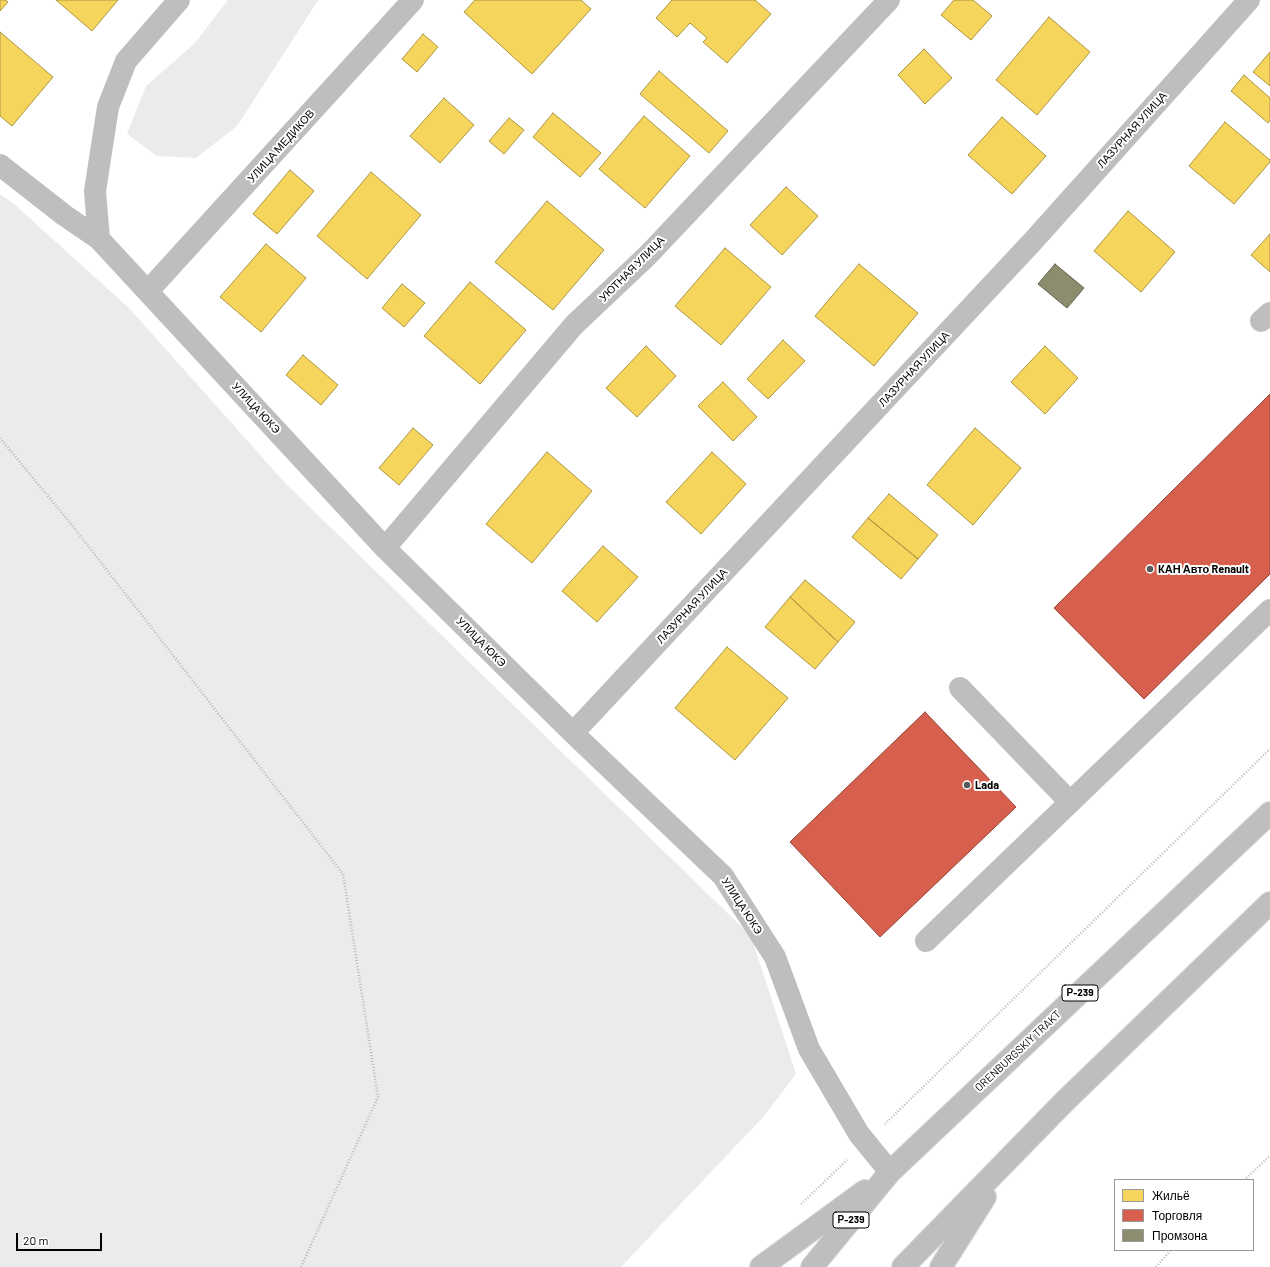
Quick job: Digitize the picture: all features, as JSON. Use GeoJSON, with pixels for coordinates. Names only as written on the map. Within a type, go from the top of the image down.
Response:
{"type":"FeatureCollection","features":[{"type":"Feature","properties":{"kind":"street"},"geometry":{"type":"LineString","coordinates":[[99,239],[95,191],[108,107],[126,61],[179,0]]}},
{"type":"Feature","properties":{"kind":"street","name":"УЛИЦА МЕДИКОВ"},"geometry":{"type":"LineString","coordinates":[[148,291],[413,0]]}},
{"type":"Feature","properties":{"kind":"street","name":"УЮТНАЯ УЛИЦА"},"geometry":{"type":"LineString","coordinates":[[385,548],[574,325],[648,255],[889,0]]}},
{"type":"Feature","properties":{"kind":"street","name":"ЛАЗУРНАЯ УЛИЦА"},"geometry":{"type":"LineString","coordinates":[[573,733],[1034,240],[1249,0]]}},
{"type":"Feature","properties":{"kind":"street","name":"УЛИЦА ЮКЭ"},"geometry":{"type":"LineString","coordinates":[[0,165],[64,215],[99,239],[385,548],[573,733],[723,876],[775,957],[809,1049],[847,1114],[866,1142],[890,1172]]}},
{"type":"Feature","properties":{"kind":"street"},"geometry":{"type":"LineString","coordinates":[[926,941],[1270,610]]}},
{"type":"Feature","properties":{"kind":"street"},"geometry":{"type":"LineString","coordinates":[[960,688],[1070,802]]}},
{"type":"Feature","properties":{"kind":"street","name":"ORENBURGSKIY TRAKT"},"geometry":{"type":"LineString","coordinates":[[812,1267],[890,1172],[1270,813]]}},
{"type":"Feature","properties":{"kind":"street"},"geometry":{"type":"LineString","coordinates":[[903,1267],[1064,1102],[1270,903]]}},
{"type":"Feature","properties":{"kind":"street"},"geometry":{"type":"LineString","coordinates":[[941,1267],[980,1203],[1021,1146]]}},
{"type":"Feature","properties":{"kind":"street"},"geometry":{"type":"LineString","coordinates":[[761,1267],[890,1172]]}},
{"type":"Feature","properties":{"kind":"path"},"geometry":{"type":"LineString","coordinates":[[0,438],[71,524],[343,874],[378,1097],[301,1267]]}},
{"type":"Feature","properties":{"kind":"path"},"geometry":{"type":"LineString","coordinates":[[797,1208],[1270,749]]}},
{"type":"Feature","properties":{"kind":"path"},"geometry":{"type":"LineString","coordinates":[[1245,1179],[1270,1156]]}},
{"type":"Feature","properties":{"kind":"path"},"geometry":{"type":"LineString","coordinates":[[1156,1267],[1170,1251]]}},
{"type":"Feature","properties":{"kind":"shaded area"},"geometry":{"type":"Polygon","coordinates":[[[228,0],[320,0],[317,2],[237,126],[196,158],[157,156],[127,134],[146,86],[195,43],[228,0]]]}},
{"type":"Feature","properties":{"kind":"shaded area"},"geometry":{"type":"Polygon","coordinates":[[[0,194],[14,204],[129,308],[286,484],[751,936],[796,1074],[764,1116],[621,1267],[0,1267],[0,194]]]}},
{"type":"Feature","properties":{"kind":"building: Жильё"},"geometry":{"type":"Polygon","coordinates":[[[0,0],[5,0],[8,2],[0,11],[0,0]]]}},
{"type":"Feature","properties":{"kind":"building: Жильё"},"geometry":{"type":"Polygon","coordinates":[[[56,0],[118,0],[92,31],[56,0]]]}},
{"type":"Feature","properties":{"kind":"building: Жильё"},"geometry":{"type":"Polygon","coordinates":[[[475,0],[581,0],[591,9],[532,74],[464,12],[475,0]]]}},
{"type":"Feature","properties":{"kind":"building: Жильё"},"geometry":{"type":"Polygon","coordinates":[[[672,0],[755,0],[771,14],[727,63],[703,42],[707,38],[690,23],[677,37],[656,18],[672,0]]]}},
{"type":"Feature","properties":{"kind":"building: Жильё"},"geometry":{"type":"Polygon","coordinates":[[[954,0],[973,0],[992,16],[971,40],[941,15],[954,0]]]}},
{"type":"Feature","properties":{"kind":"building: Жильё"},"geometry":{"type":"Polygon","coordinates":[[[1049,17],[1090,52],[1037,115],[996,80],[1049,17]]]}},
{"type":"Feature","properties":{"kind":"building: Жильё"},"geometry":{"type":"Polygon","coordinates":[[[0,32],[53,77],[12,126],[0,116],[0,32]]]}},
{"type":"Feature","properties":{"kind":"building: Жильё"},"geometry":{"type":"Polygon","coordinates":[[[423,34],[438,47],[417,72],[402,59],[423,34]]]}},
{"type":"Feature","properties":{"kind":"building: Жильё"},"geometry":{"type":"Polygon","coordinates":[[[924,49],[952,78],[925,104],[898,75],[924,49]]]}},
{"type":"Feature","properties":{"kind":"building: Жильё"},"geometry":{"type":"Polygon","coordinates":[[[1270,52],[1270,86],[1253,72],[1270,52]]]}},
{"type":"Feature","properties":{"kind":"building: Жильё"},"geometry":{"type":"Polygon","coordinates":[[[659,71],[728,131],[709,153],[640,94],[659,71]]]}},
{"type":"Feature","properties":{"kind":"building: Жильё"},"geometry":{"type":"Polygon","coordinates":[[[1244,75],[1270,98],[1270,120],[1268,123],[1231,91],[1244,75]]]}},
{"type":"Feature","properties":{"kind":"building: Жильё"},"geometry":{"type":"Polygon","coordinates":[[[444,98],[474,125],[440,163],[410,136],[444,98]]]}},
{"type":"Feature","properties":{"kind":"building: Жильё"},"geometry":{"type":"Polygon","coordinates":[[[553,113],[601,153],[580,177],[533,137],[553,113]]]}},
{"type":"Feature","properties":{"kind":"building: Жильё"},"geometry":{"type":"Polygon","coordinates":[[[644,116],[690,156],[645,208],[599,169],[644,116]]]}},
{"type":"Feature","properties":{"kind":"building: Жильё"},"geometry":{"type":"Polygon","coordinates":[[[1002,117],[1046,156],[1012,194],[968,155],[1002,117]]]}},
{"type":"Feature","properties":{"kind":"building: Жильё"},"geometry":{"type":"Polygon","coordinates":[[[509,118],[524,130],[504,154],[489,141],[509,118]]]}},
{"type":"Feature","properties":{"kind":"building: Жильё"},"geometry":{"type":"Polygon","coordinates":[[[1225,122],[1270,160],[1270,162],[1234,204],[1189,166],[1225,122]]]}},
{"type":"Feature","properties":{"kind":"building: Жильё"},"geometry":{"type":"Polygon","coordinates":[[[290,170],[314,191],[277,234],[253,214],[290,170]]]}},
{"type":"Feature","properties":{"kind":"building: Жильё"},"geometry":{"type":"Polygon","coordinates":[[[371,172],[421,215],[367,279],[317,236],[371,172]]]}},
{"type":"Feature","properties":{"kind":"building: Жильё"},"geometry":{"type":"Polygon","coordinates":[[[786,187],[818,216],[782,255],[750,225],[786,187]]]}},
{"type":"Feature","properties":{"kind":"building: Жильё"},"geometry":{"type":"Polygon","coordinates":[[[547,201],[604,250],[553,310],[495,262],[547,201]]]}},
{"type":"Feature","properties":{"kind":"building: Жильё"},"geometry":{"type":"Polygon","coordinates":[[[1128,211],[1175,252],[1141,292],[1094,251],[1128,211]]]}},
{"type":"Feature","properties":{"kind":"building: Жильё"},"geometry":{"type":"Polygon","coordinates":[[[1270,234],[1270,272],[1251,255],[1270,234]]]}},
{"type":"Feature","properties":{"kind":"building: Жильё"},"geometry":{"type":"Polygon","coordinates":[[[266,244],[306,278],[261,332],[220,297],[266,244]]]}},
{"type":"Feature","properties":{"kind":"building: Жильё"},"geometry":{"type":"Polygon","coordinates":[[[725,248],[771,287],[721,345],[675,306],[725,248]]]}},
{"type":"Feature","properties":{"kind":"building: Жильё"},"geometry":{"type":"Polygon","coordinates":[[[859,264],[918,313],[874,366],[815,316],[859,264]]]}},
{"type":"Feature","properties":{"kind":"building: Жильё"},"geometry":{"type":"Polygon","coordinates":[[[470,282],[526,330],[480,384],[424,336],[470,282]]]}},
{"type":"Feature","properties":{"kind":"building: Жильё"},"geometry":{"type":"Polygon","coordinates":[[[402,284],[425,303],[404,327],[382,308],[402,284]]]}},
{"type":"Feature","properties":{"kind":"building: Жильё"},"geometry":{"type":"Polygon","coordinates":[[[783,340],[805,361],[768,399],[747,379],[783,340]]]}},
{"type":"Feature","properties":{"kind":"building: Жильё"},"geometry":{"type":"Polygon","coordinates":[[[646,346],[676,376],[637,417],[606,388],[646,346]]]}},
{"type":"Feature","properties":{"kind":"building: Жильё"},"geometry":{"type":"Polygon","coordinates":[[[1045,346],[1078,378],[1045,414],[1011,382],[1045,346]]]}},
{"type":"Feature","properties":{"kind":"building: Жильё"},"geometry":{"type":"Polygon","coordinates":[[[303,355],[338,385],[321,405],[286,375],[303,355]]]}},
{"type":"Feature","properties":{"kind":"building: Жильё"},"geometry":{"type":"Polygon","coordinates":[[[723,382],[757,417],[733,441],[698,406],[723,382]]]}},
{"type":"Feature","properties":{"kind":"building: Жильё"},"geometry":{"type":"Polygon","coordinates":[[[413,428],[433,445],[399,485],[379,468],[413,428]]]}},
{"type":"Feature","properties":{"kind":"building: Жильё"},"geometry":{"type":"Polygon","coordinates":[[[975,428],[1021,468],[973,525],[927,485],[975,428]]]}},
{"type":"Feature","properties":{"kind":"building: Жильё"},"geometry":{"type":"Polygon","coordinates":[[[547,452],[592,491],[532,563],[486,524],[547,452]]]}},
{"type":"Feature","properties":{"kind":"building: Жильё"},"geometry":{"type":"Polygon","coordinates":[[[712,452],[746,484],[701,534],[666,502],[712,452]]]}},
{"type":"Feature","properties":{"kind":"building: Жильё"},"geometry":{"type":"Polygon","coordinates":[[[889,494],[938,535],[918,559],[868,518],[889,494]]]}},
{"type":"Feature","properties":{"kind":"building: Жильё"},"geometry":{"type":"Polygon","coordinates":[[[868,518],[918,559],[901,579],[852,537],[868,518]]]}},
{"type":"Feature","properties":{"kind":"building: Жильё"},"geometry":{"type":"Polygon","coordinates":[[[603,546],[638,577],[597,622],[562,591],[603,546]]]}},
{"type":"Feature","properties":{"kind":"building: Жильё"},"geometry":{"type":"Polygon","coordinates":[[[805,580],[855,622],[838,642],[790,597],[805,580]]]}},
{"type":"Feature","properties":{"kind":"building: Жильё"},"geometry":{"type":"Polygon","coordinates":[[[790,597],[838,642],[815,669],[765,627],[790,597]]]}},
{"type":"Feature","properties":{"kind":"building: Жильё"},"geometry":{"type":"Polygon","coordinates":[[[727,647],[788,698],[735,760],[675,708],[727,647]]]}},
{"type":"Feature","properties":{"kind":"building: Торговля"},"geometry":{"type":"Polygon","coordinates":[[[1270,394],[1270,574],[1144,699],[1054,608],[1270,394]]]}},
{"type":"Feature","properties":{"kind":"building: Торговля"},"geometry":{"type":"Polygon","coordinates":[[[925,712],[1016,807],[880,937],[790,842],[925,712]]]}},
{"type":"Feature","properties":{"kind":"building: Промзона"},"geometry":{"type":"Polygon","coordinates":[[[1055,264],[1084,288],[1067,308],[1038,284],[1055,264]]]}},
{"type":"Feature","properties":{"kind":"place","name":"КАН Авто Renault"},"geometry":{"type":"Point","coordinates":[1150,569]}},
{"type":"Feature","properties":{"kind":"place","name":"Lada"},"geometry":{"type":"Point","coordinates":[967,785]}}]}
